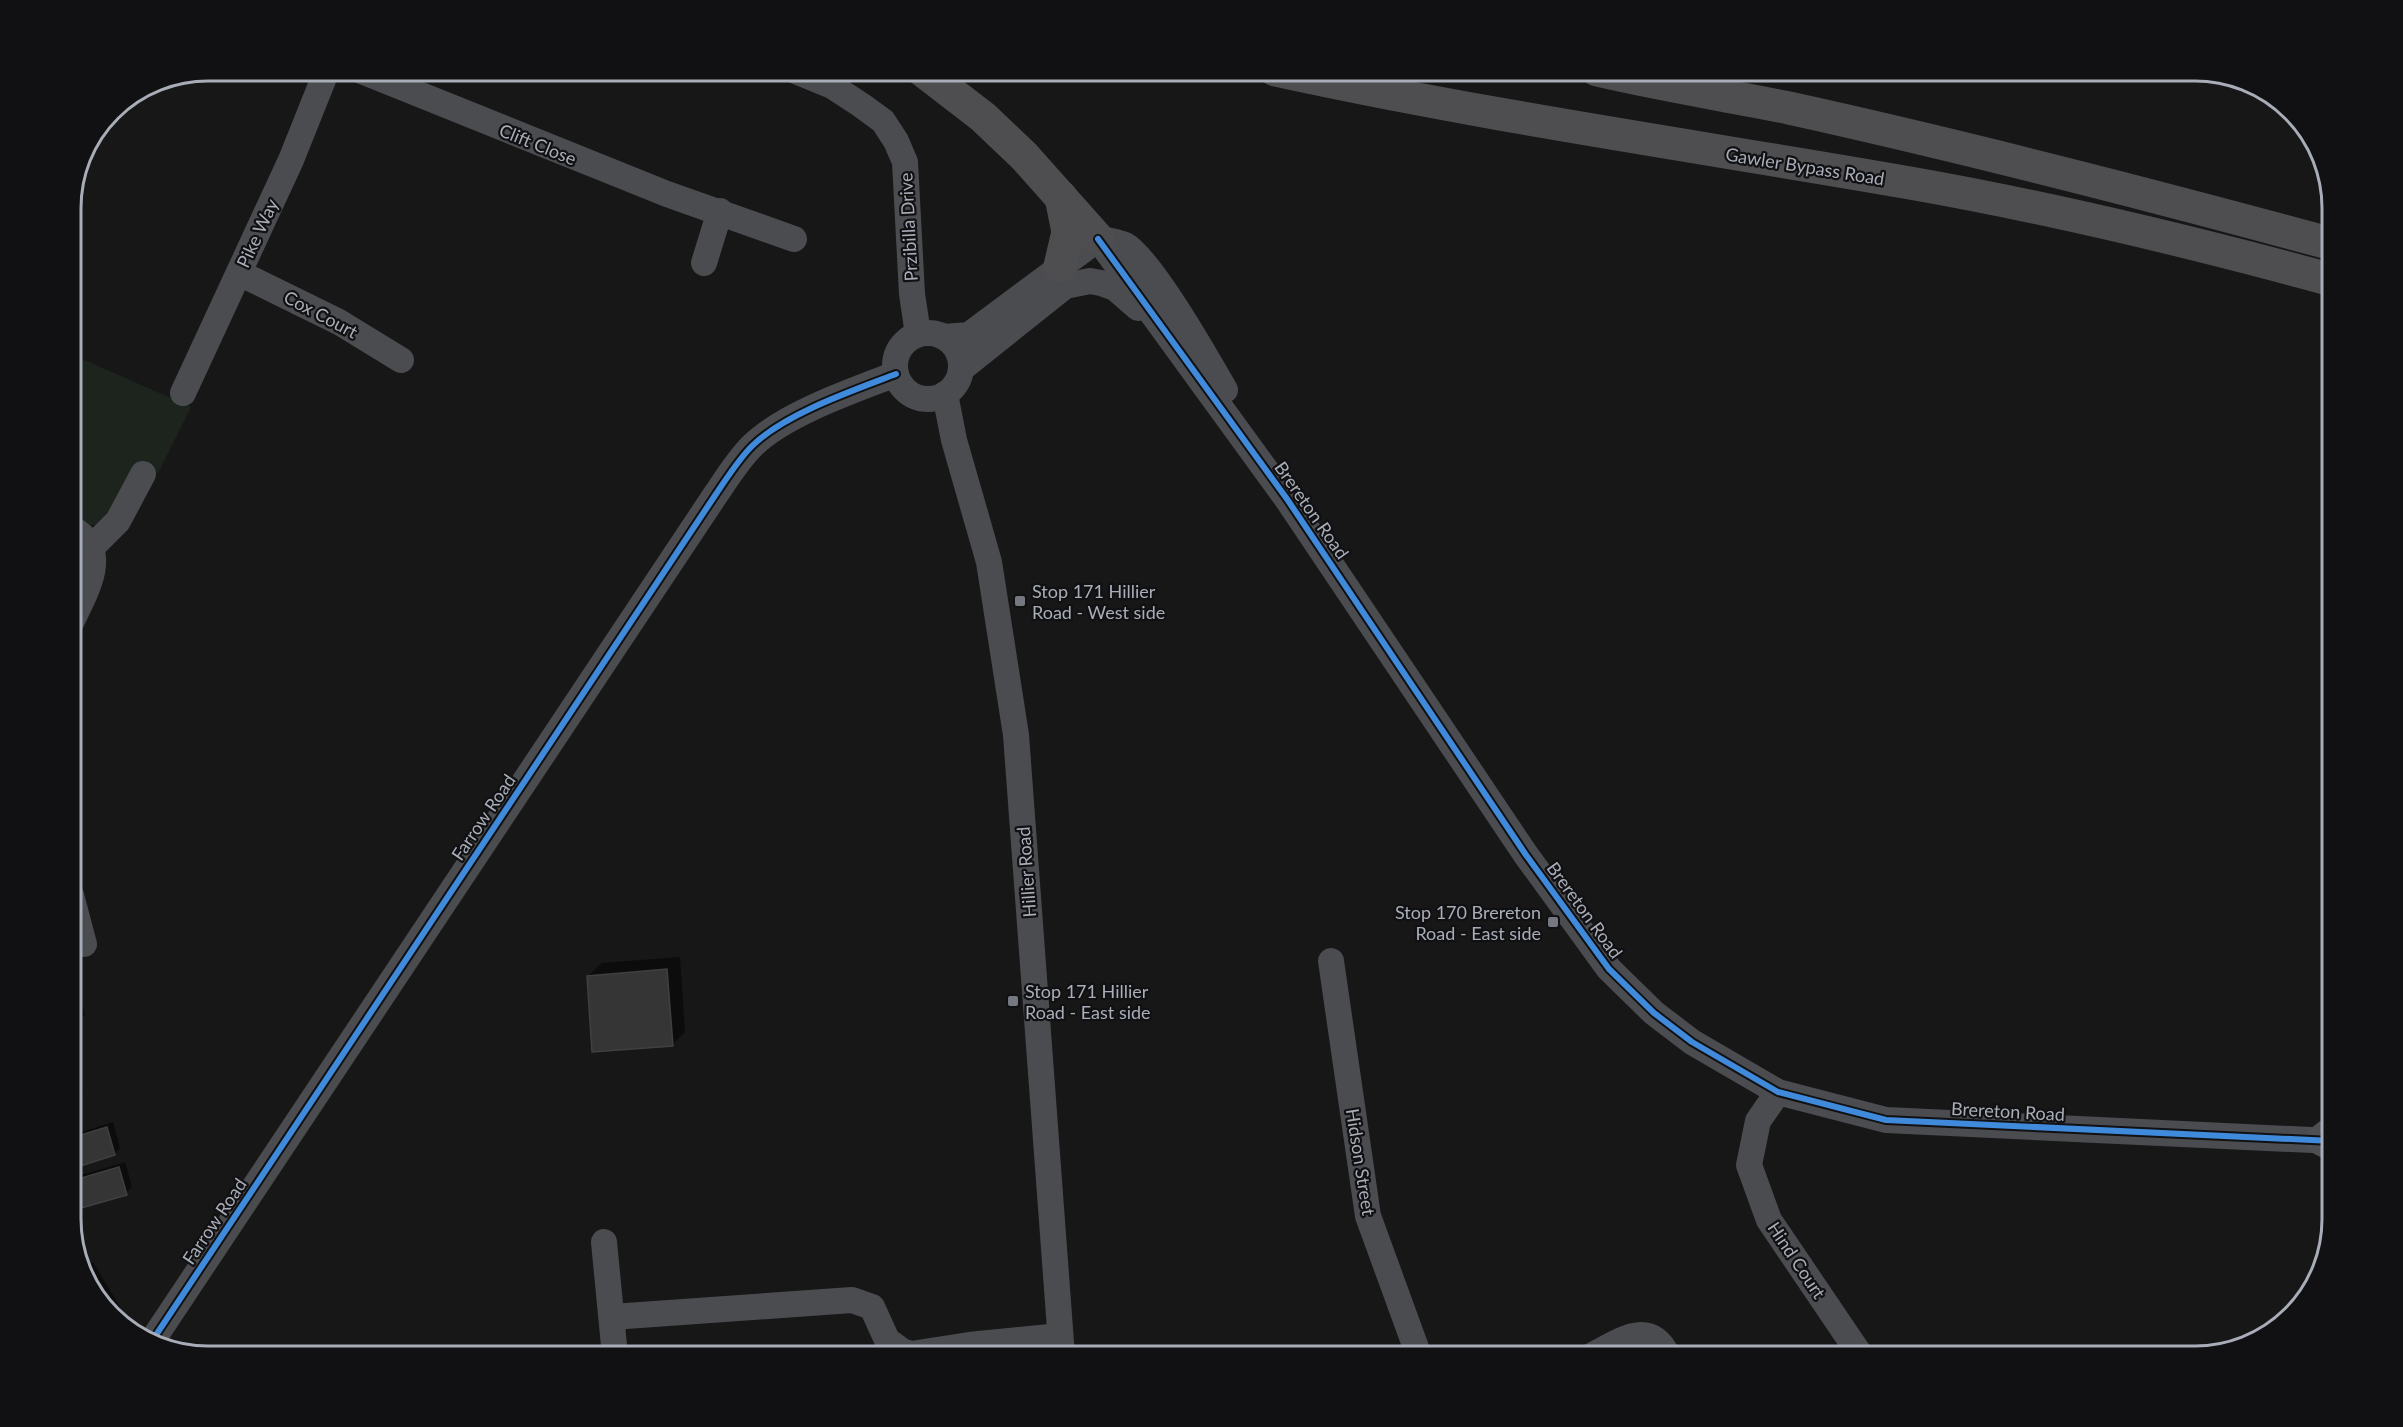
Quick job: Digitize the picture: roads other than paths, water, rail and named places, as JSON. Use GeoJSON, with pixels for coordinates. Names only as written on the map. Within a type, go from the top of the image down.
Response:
{"type":"FeatureCollection","features":[{"type":"Feature","properties":{"kind":"highway"},"geometry":{"type":"LineString","coordinates":[[936,81],[983,117],[1024,156],[1098,239]]}},
{"type":"Feature","properties":{"kind":"highway","name":"Gawler Bypass Road"},"geometry":{"type":"LineString","coordinates":[[1328,81],[1428,102],[1910,183],[2028,206],[2322,278]]}},
{"type":"Feature","properties":{"kind":"highway"},"geometry":{"type":"LineString","coordinates":[[1652,81],[1788,108],[1952,146],[2322,241]]}},
{"type":"Feature","properties":{"kind":"highway"},"geometry":{"type":"LineString","coordinates":[[1060,266],[1068,232],[1061,197]]}},
{"type":"Feature","properties":{"kind":"street","name":"Pike Way"},"geometry":{"type":"LineString","coordinates":[[183,393],[291,160],[323,81]]}},
{"type":"Feature","properties":{"kind":"street","name":"Clift Close"},"geometry":{"type":"LineString","coordinates":[[386,81],[667,194],[794,239]]}},
{"type":"Feature","properties":{"kind":"street","name":"Przibilla Drive"},"geometry":{"type":"LineString","coordinates":[[820,81],[832,86],[883,121],[896,141],[904,162],[912,294],[918,334]]}},
{"type":"Feature","properties":{"kind":"street"},"geometry":{"type":"LineString","coordinates":[[704,263],[720,211]]}},
{"type":"Feature","properties":{"kind":"street"},"geometry":{"type":"LineString","coordinates":[[944,337],[969,335],[1098,239]]}},
{"type":"Feature","properties":{"kind":"street","name":"Brereton Road"},"geometry":{"type":"LineString","coordinates":[[1098,239],[1287,499],[1526,855],[1609,969],[1654,1013],[1692,1042],[1778,1092],[1886,1120],[2322,1140]]}},
{"type":"Feature","properties":{"kind":"street","name":"Brereton Road"},"geometry":{"type":"LineString","coordinates":[[1098,239],[1126,246],[1154,278],[1198,342],[1287,499]]}},
{"type":"Feature","properties":{"kind":"street","name":"Cox Court"},"geometry":{"type":"LineString","coordinates":[[239,273],[339,322],[401,360]]}},
{"type":"Feature","properties":{"kind":"street","name":"Brereton Road"},"geometry":{"type":"LineString","coordinates":[[961,369],[1065,286],[1078,282],[1101,283],[1114,288],[1171,339]]}},
{"type":"Feature","properties":{"kind":"street"},"geometry":{"type":"LineString","coordinates":[[936,333],[944,337],[957,350],[961,369],[953,388],[935,398],[915,396],[900,383],[896,374],[896,364],[902,346],[918,334],[936,333]]}},
{"type":"Feature","properties":{"kind":"street","name":"Farrow Road"},"geometry":{"type":"LineString","coordinates":[[156,1335],[716,494],[753,445],[785,423],[838,396],[896,374]]}},
{"type":"Feature","properties":{"kind":"street","name":"Hillier Road"},"geometry":{"type":"LineString","coordinates":[[945,394],[954,440],[989,562],[1016,735],[1061,1346]]}},
{"type":"Feature","properties":{"kind":"street"},"geometry":{"type":"LineString","coordinates":[[92,547],[118,521],[143,474]]}},
{"type":"Feature","properties":{"kind":"street"},"geometry":{"type":"LineString","coordinates":[[81,535],[92,547],[94,566],[93,577],[81,602]]}},
{"type":"Feature","properties":{"kind":"street"},"geometry":{"type":"LineString","coordinates":[[81,933],[84,944]]}},
{"type":"Feature","properties":{"kind":"street","name":"Hidson Street"},"geometry":{"type":"LineString","coordinates":[[1331,961],[1368,1216],[1415,1346]]}},
{"type":"Feature","properties":{"kind":"street","name":"Hind Court"},"geometry":{"type":"LineString","coordinates":[[1778,1092],[1758,1121],[1749,1165],[1769,1220],[1854,1346]]}},
{"type":"Feature","properties":{"kind":"street"},"geometry":{"type":"LineString","coordinates":[[604,1242],[614,1346]]}},
{"type":"Feature","properties":{"kind":"street"},"geometry":{"type":"LineString","coordinates":[[612,1317],[852,1300],[872,1307],[887,1340],[895,1346]]}},
{"type":"Feature","properties":{"kind":"street"},"geometry":{"type":"LineString","coordinates":[[1611,1346],[1632,1335],[1651,1335],[1662,1346]]}},
{"type":"Feature","properties":{"kind":"street"},"geometry":{"type":"LineString","coordinates":[[963,1346],[1061,1346]]}},
{"type":"Feature","properties":{"kind":"place","name":"Stop 171 Hillier Road - West side"},"geometry":{"type":"Point","coordinates":[1020,601]}},
{"type":"Feature","properties":{"kind":"place","name":"Stop 170 Brereton Road - East side"},"geometry":{"type":"Point","coordinates":[1553,922]}},
{"type":"Feature","properties":{"kind":"place","name":"Stop 171 Hillier Road - East side"},"geometry":{"type":"Point","coordinates":[1013,1001]}}]}
